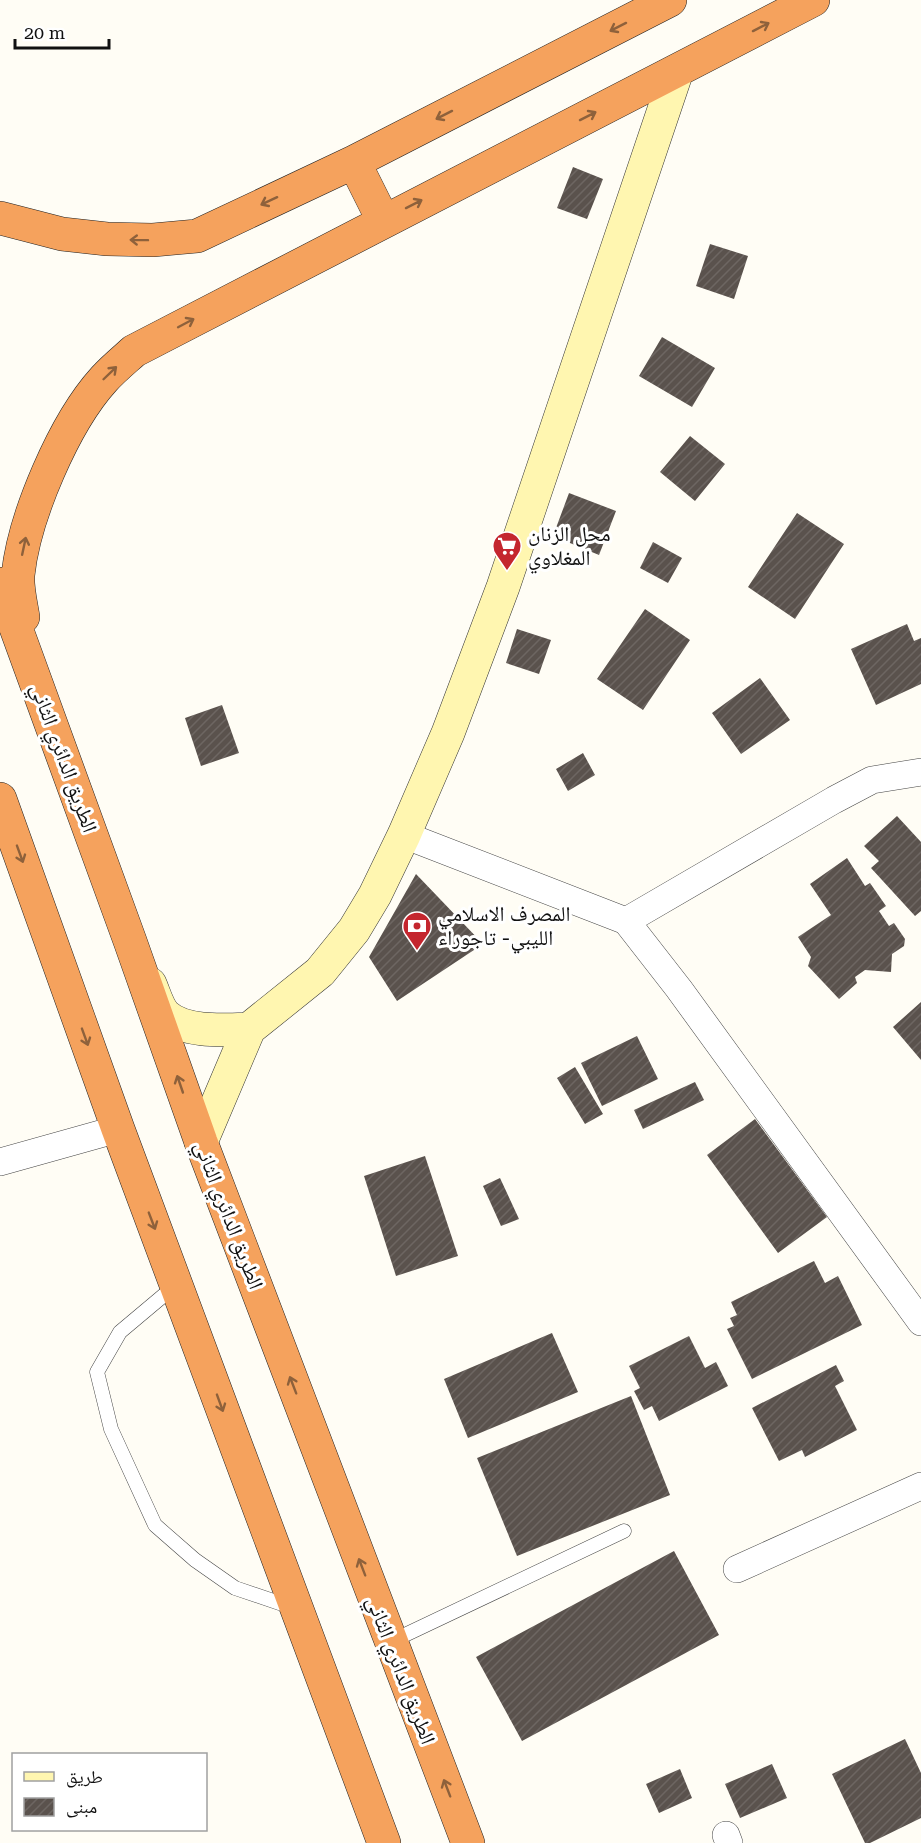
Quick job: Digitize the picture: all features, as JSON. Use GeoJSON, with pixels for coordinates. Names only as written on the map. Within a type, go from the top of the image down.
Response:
{"type":"FeatureCollection","features":[{"type":"Feature","properties":{"kind":"highway"},"geometry":{"type":"LineString","coordinates":[[0,218],[62,234],[107,239],[153,240],[197,236],[354,162],[670,0]]}},
{"type":"Feature","properties":{"kind":"highway"},"geometry":{"type":"LineString","coordinates":[[22,645],[24,627],[18,577],[27,534],[40,493],[57,453],[78,416],[103,380],[134,351],[383,220],[813,0]]}},
{"type":"Feature","properties":{"kind":"highway"},"geometry":{"type":"LineString","coordinates":[[354,162],[383,220]]}},
{"type":"Feature","properties":{"kind":"highway","name":"الطريق الدائري الثاني"},"geometry":{"type":"LineString","coordinates":[[0,584],[201,1142],[468,1843]]}},
{"type":"Feature","properties":{"kind":"highway"},"geometry":{"type":"LineString","coordinates":[[0,799],[118,1129],[384,1843]]}},
{"type":"Feature","properties":{"kind":"street"},"geometry":{"type":"LineString","coordinates":[[201,1142],[249,1029],[320,972],[354,930],[375,895],[404,835],[448,733],[503,587],[677,70]]}},
{"type":"Feature","properties":{"kind":"street"},"geometry":{"type":"LineString","coordinates":[[627,921],[823,806],[872,780],[921,772]]}},
{"type":"Feature","properties":{"kind":"street"},"geometry":{"type":"LineString","coordinates":[[404,835],[627,921],[921,1322]]}},
{"type":"Feature","properties":{"kind":"street"},"geometry":{"type":"LineString","coordinates":[[130,941],[164,1014],[186,1026],[207,1030],[249,1029]]}},
{"type":"Feature","properties":{"kind":"street"},"geometry":{"type":"LineString","coordinates":[[0,1162],[118,1129]]}},
{"type":"Feature","properties":{"kind":"street"},"geometry":{"type":"LineString","coordinates":[[737,1569],[921,1486]]}},
{"type":"Feature","properties":{"kind":"lane"},"geometry":{"type":"LineString","coordinates":[[176,1285],[120,1332],[97,1372],[111,1429],[155,1525],[195,1560],[235,1588],[297,1610]]}},
{"type":"Feature","properties":{"kind":"lane"},"geometry":{"type":"LineString","coordinates":[[390,1642],[624,1531]]}},
{"type":"Feature","properties":{"kind":"building"},"geometry":{"type":"Polygon","coordinates":[[[573,167],[603,179],[587,219],[557,208],[573,167]]]}},
{"type":"Feature","properties":{"kind":"building"},"geometry":{"type":"Polygon","coordinates":[[[710,244],[748,256],[734,299],[696,286],[710,244]]]}},
{"type":"Feature","properties":{"kind":"building"},"geometry":{"type":"Polygon","coordinates":[[[662,337],[715,368],[692,407],[639,376],[662,337]]]}},
{"type":"Feature","properties":{"kind":"building"},"geometry":{"type":"Polygon","coordinates":[[[690,436],[725,464],[695,501],[660,472],[690,436]]]}},
{"type":"Feature","properties":{"kind":"building"},"geometry":{"type":"Polygon","coordinates":[[[569,493],[616,511],[599,555],[553,536],[569,493]]]}},
{"type":"Feature","properties":{"kind":"building"},"geometry":{"type":"Polygon","coordinates":[[[797,513],[844,544],[795,619],[748,587],[797,513]]]}},
{"type":"Feature","properties":{"kind":"building"},"geometry":{"type":"Polygon","coordinates":[[[653,542],[682,558],[668,583],[640,568],[653,542]]]}},
{"type":"Feature","properties":{"kind":"building"},"geometry":{"type":"Polygon","coordinates":[[[645,609],[690,640],[643,710],[597,679],[645,609]]]}},
{"type":"Feature","properties":{"kind":"building"},"geometry":{"type":"Polygon","coordinates":[[[907,624],[914,641],[921,638],[921,684],[876,705],[851,649],[907,624]]]}},
{"type":"Feature","properties":{"kind":"building"},"geometry":{"type":"Polygon","coordinates":[[[517,629],[551,640],[539,674],[506,663],[517,629]]]}},
{"type":"Feature","properties":{"kind":"building"},"geometry":{"type":"Polygon","coordinates":[[[760,678],[790,720],[741,754],[712,713],[760,678]]]}},
{"type":"Feature","properties":{"kind":"building"},"geometry":{"type":"Polygon","coordinates":[[[222,705],[239,753],[201,766],[185,718],[222,705]]]}},
{"type":"Feature","properties":{"kind":"building"},"geometry":{"type":"Polygon","coordinates":[[[583,753],[595,775],[568,791],[556,769],[583,753]]]}},
{"type":"Feature","properties":{"kind":"building"},"geometry":{"type":"Polygon","coordinates":[[[897,816],[921,842],[921,911],[915,916],[871,868],[879,861],[864,846],[897,816]]]}},
{"type":"Feature","properties":{"kind":"building"},"geometry":{"type":"Polygon","coordinates":[[[847,858],[865,886],[870,883],[886,906],[879,911],[889,926],[894,923],[905,939],[904,946],[892,954],[891,972],[865,970],[855,977],[857,983],[839,999],[808,966],[811,957],[798,937],[831,915],[810,884],[847,858]]]}},
{"type":"Feature","properties":{"kind":"building"},"geometry":{"type":"Polygon","coordinates":[[[416,874],[483,944],[397,1001],[369,957],[416,874]]]}},
{"type":"Feature","properties":{"kind":"building"},"geometry":{"type":"Polygon","coordinates":[[[921,1002],[921,1060],[893,1027],[921,1002]]]}},
{"type":"Feature","properties":{"kind":"building"},"geometry":{"type":"Polygon","coordinates":[[[637,1036],[658,1079],[602,1106],[581,1063],[637,1036]]]}},
{"type":"Feature","properties":{"kind":"building"},"geometry":{"type":"Polygon","coordinates":[[[575,1067],[603,1114],[585,1124],[557,1078],[575,1067]]]}},
{"type":"Feature","properties":{"kind":"building"},"geometry":{"type":"Polygon","coordinates":[[[695,1082],[704,1100],[643,1129],[634,1110],[695,1082]]]}},
{"type":"Feature","properties":{"kind":"building"},"geometry":{"type":"Polygon","coordinates":[[[755,1119],[827,1217],[778,1253],[707,1155],[755,1119]]]}},
{"type":"Feature","properties":{"kind":"building"},"geometry":{"type":"Polygon","coordinates":[[[425,1156],[458,1256],[396,1276],[364,1176],[425,1156]]]}},
{"type":"Feature","properties":{"kind":"building"},"geometry":{"type":"Polygon","coordinates":[[[500,1178],[519,1219],[501,1226],[483,1186],[500,1178]]]}},
{"type":"Feature","properties":{"kind":"building"},"geometry":{"type":"Polygon","coordinates":[[[814,1261],[825,1283],[838,1276],[862,1325],[752,1379],[727,1329],[734,1326],[730,1318],[737,1315],[731,1302],[814,1261]]]}},
{"type":"Feature","properties":{"kind":"building"},"geometry":{"type":"Polygon","coordinates":[[[552,1333],[578,1392],[468,1438],[444,1379],[552,1333]]]}},
{"type":"Feature","properties":{"kind":"building"},"geometry":{"type":"Polygon","coordinates":[[[689,1336],[705,1368],[716,1362],[728,1386],[659,1421],[652,1406],[644,1410],[634,1391],[640,1388],[629,1366],[689,1336]]]}},
{"type":"Feature","properties":{"kind":"building"},"geometry":{"type":"Polygon","coordinates":[[[836,1365],[844,1381],[835,1386],[857,1430],[805,1457],[802,1450],[779,1461],[752,1408],[836,1365]]]}},
{"type":"Feature","properties":{"kind":"building"},"geometry":{"type":"Polygon","coordinates":[[[631,1396],[670,1495],[517,1556],[477,1458],[631,1396]]]}},
{"type":"Feature","properties":{"kind":"building"},"geometry":{"type":"Polygon","coordinates":[[[674,1551],[719,1635],[522,1741],[476,1657],[674,1551]]]}},
{"type":"Feature","properties":{"kind":"building"},"geometry":{"type":"Polygon","coordinates":[[[905,1739],[921,1773],[921,1818],[870,1843],[865,1843],[832,1774],[905,1739]]]}},
{"type":"Feature","properties":{"kind":"building"},"geometry":{"type":"Polygon","coordinates":[[[772,1764],[787,1798],[740,1818],[725,1784],[772,1764]]]}},
{"type":"Feature","properties":{"kind":"building"},"geometry":{"type":"Polygon","coordinates":[[[680,1769],[692,1798],[659,1813],[646,1784],[680,1769]]]}},
{"type":"Feature","properties":{"kind":"place","name":"محل الزنان المغلاوي"},"geometry":{"type":"Point","coordinates":[507,572]}},
{"type":"Feature","properties":{"kind":"place","name":"المصرف الاسلامي الليبي- تاجوراء"},"geometry":{"type":"Point","coordinates":[417,952]}}]}
